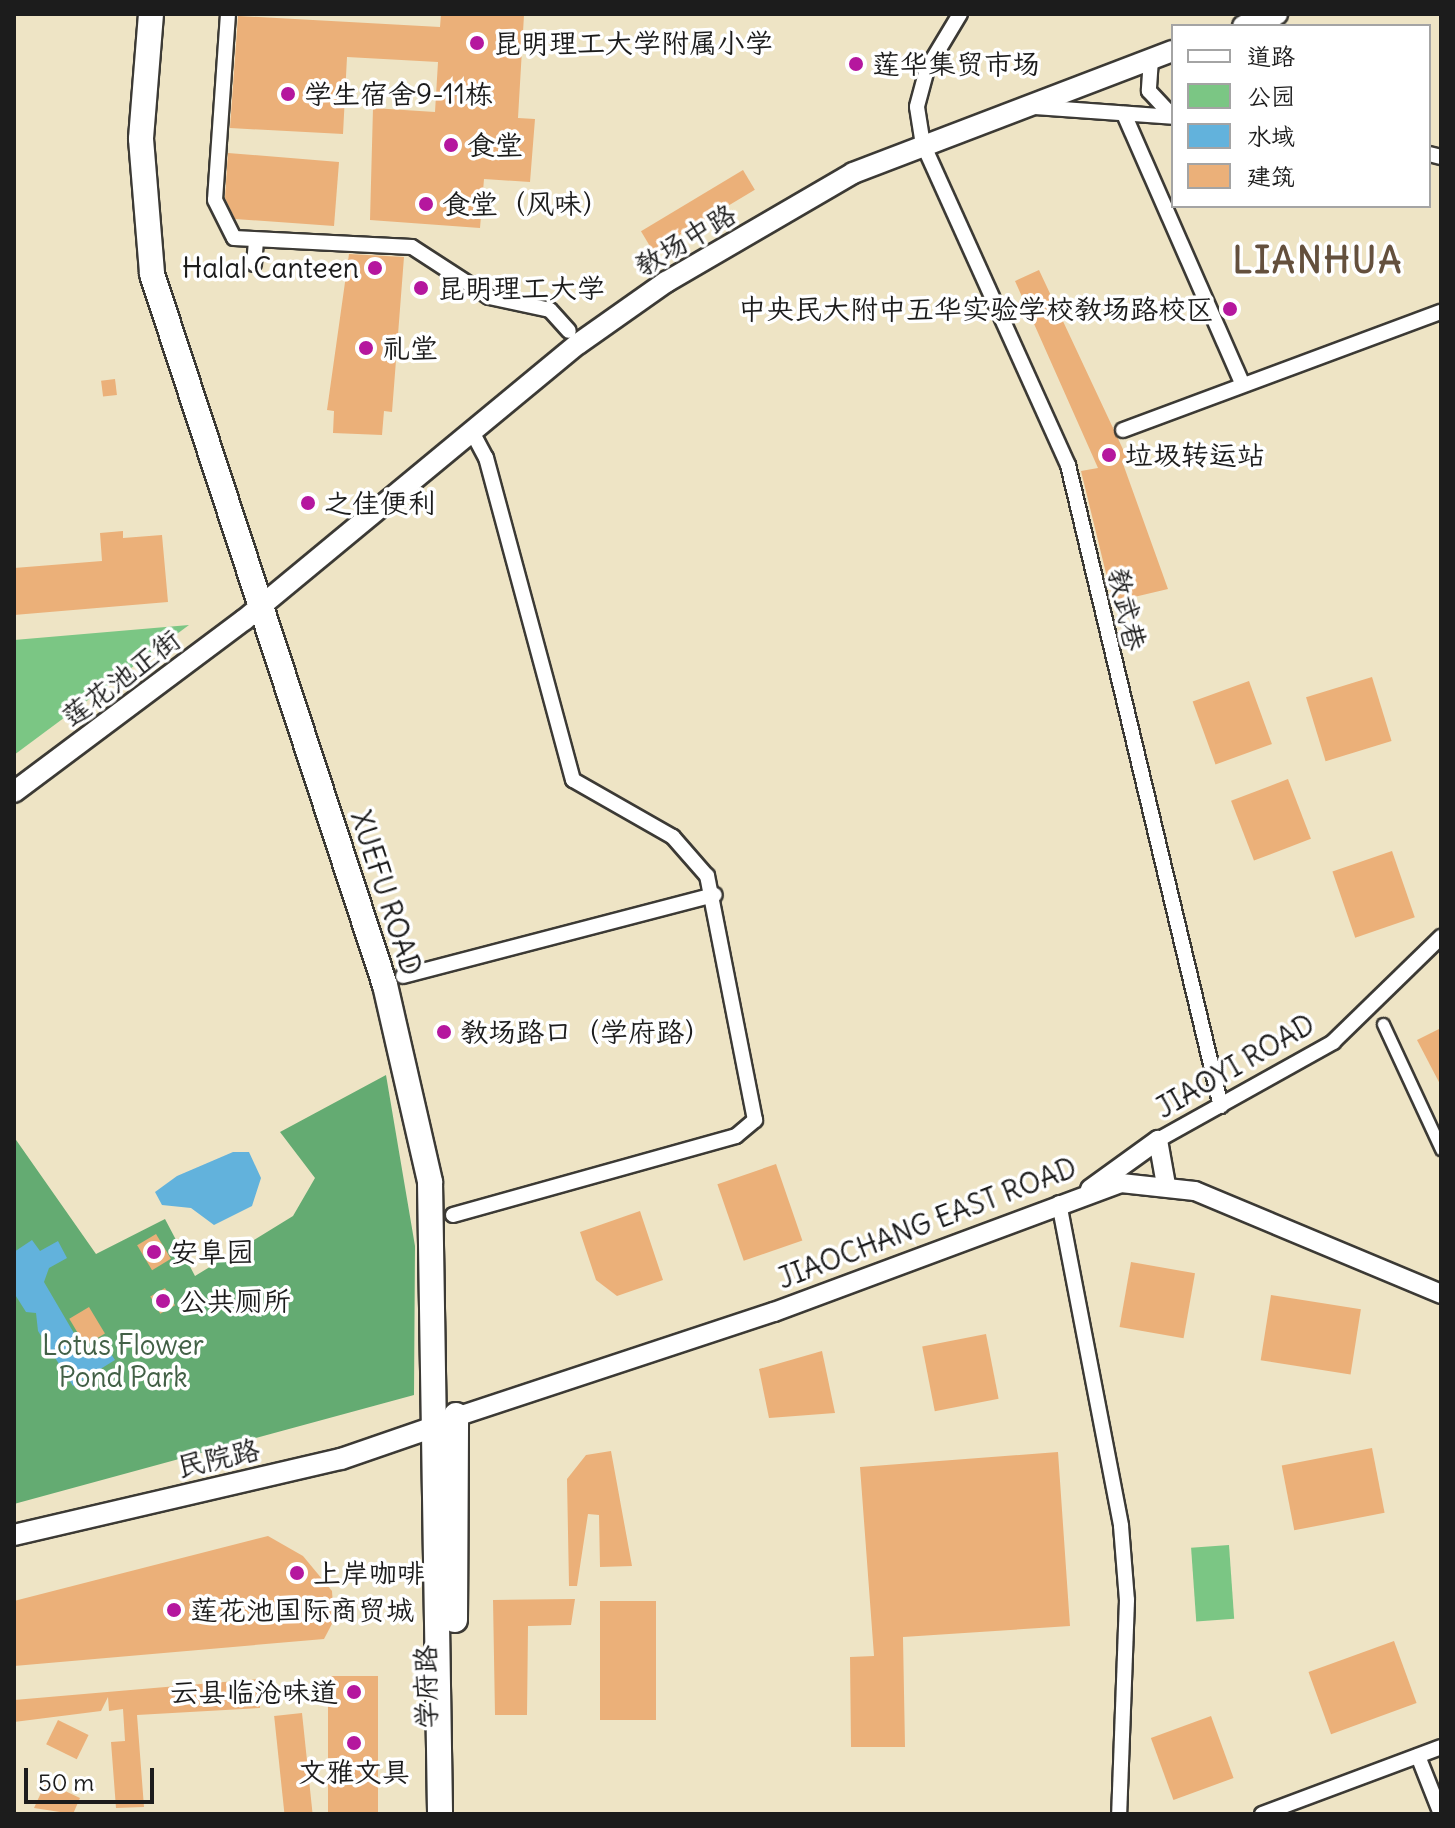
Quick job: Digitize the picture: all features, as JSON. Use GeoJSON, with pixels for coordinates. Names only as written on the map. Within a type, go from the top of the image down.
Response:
{"type":"FeatureCollection","features":[{"type":"Feature","properties":{"kind":"main road","name":"XUEFU ROAD"},"geometry":{"type":"LineString","coordinates":[[151,14],[141,154],[152,274],[409,1072],[433,1214],[431,1428],[440,1814]]}},
{"type":"Feature","properties":{"kind":"main road"},"geometry":{"type":"LineString","coordinates":[[1249,24],[1277,14]]}},
{"type":"Feature","properties":{"kind":"main road"},"geometry":{"type":"LineString","coordinates":[[1023,106],[1171,52]]}},
{"type":"Feature","properties":{"kind":"main road","name":"教场中路"},"geometry":{"type":"LineString","coordinates":[[259,606],[472,432],[666,282],[853,173],[1023,106]]}},
{"type":"Feature","properties":{"kind":"main road","name":"莲花池正街"},"geometry":{"type":"LineString","coordinates":[[14,792],[259,606]]}},
{"type":"Feature","properties":{"kind":"main road","name":"学府路"},"geometry":{"type":"LineString","coordinates":[[456,1415],[457,1814]]}},
{"type":"Feature","properties":{"kind":"main road","name":"民院路"},"geometry":{"type":"LineString","coordinates":[[14,1535],[341,1459],[431,1428]]}},
{"type":"Feature","properties":{"kind":"street"},"geometry":{"type":"LineString","coordinates":[[228,14],[215,200],[234,238],[412,247],[489,297],[550,310],[569,331]]}},
{"type":"Feature","properties":{"kind":"street","name":"教武巷"},"geometry":{"type":"LineString","coordinates":[[960,14],[927,69],[917,107],[923,144],[1068,465],[1221,1106]]}},
{"type":"Feature","properties":{"kind":"street"},"geometry":{"type":"LineString","coordinates":[[1151,59],[1149,91],[1171,114]]}},
{"type":"Feature","properties":{"kind":"street","name":"教场中路"},"geometry":{"type":"LineString","coordinates":[[1023,106],[1171,116]]}},
{"type":"Feature","properties":{"kind":"street"},"geometry":{"type":"LineString","coordinates":[[1124,114],[1242,383]]}},
{"type":"Feature","properties":{"kind":"street"},"geometry":{"type":"LineString","coordinates":[[254,264],[256,240]]}},
{"type":"Feature","properties":{"kind":"street"},"geometry":{"type":"LineString","coordinates":[[1123,430],[1242,383],[1441,312]]}},
{"type":"Feature","properties":{"kind":"street"},"geometry":{"type":"LineString","coordinates":[[453,1215],[736,1136],[755,1120],[715,895],[673,837],[573,780],[490,472],[472,432]]}},
{"type":"Feature","properties":{"kind":"street"},"geometry":{"type":"LineString","coordinates":[[403,976],[715,895]]}},
{"type":"Feature","properties":{"kind":"street","name":"JIAOYI ROAD"},"geometry":{"type":"LineString","coordinates":[[1158,1140],[1333,1042],[1441,937]]}},
{"type":"Feature","properties":{"kind":"street"},"geometry":{"type":"LineString","coordinates":[[1383,1024],[1441,1149]]}},
{"type":"Feature","properties":{"kind":"street"},"geometry":{"type":"LineString","coordinates":[[1090,1190],[1158,1140],[1166,1185]]}},
{"type":"Feature","properties":{"kind":"street","name":"JIAOCHANG EAST ROAD"},"geometry":{"type":"LineString","coordinates":[[431,1428],[456,1415],[774,1312],[1090,1190],[1166,1185],[1344,1249],[1441,1294]]}},
{"type":"Feature","properties":{"kind":"street"},"geometry":{"type":"LineString","coordinates":[[1059,1203],[1121,1526],[1127,1600],[1119,1814]]}},
{"type":"Feature","properties":{"kind":"street"},"geometry":{"type":"LineString","coordinates":[[1262,1814],[1441,1747]]}},
{"type":"Feature","properties":{"kind":"street"},"geometry":{"type":"LineString","coordinates":[[1418,1756],[1441,1814]]}},
{"type":"Feature","properties":{"kind":"green space"},"geometry":{"type":"Polygon","coordinates":[[[189,625],[14,755],[14,640],[189,625]]]}},
{"type":"Feature","properties":{"kind":"green space","name":"Lotus Flower Pond Park"},"geometry":{"type":"Polygon","coordinates":[[[386,1075],[415,1246],[414,1395],[14,1504],[14,1137],[96,1254],[165,1219],[195,1276],[293,1216],[315,1178],[280,1132],[386,1075]]]}},
{"type":"Feature","properties":{"kind":"green space"},"geometry":{"type":"Polygon","coordinates":[[[1229,1545],[1234,1619],[1196,1621],[1191,1548],[1229,1545]]]}},
{"type":"Feature","properties":{"kind":"water"},"geometry":{"type":"Polygon","coordinates":[[[233,1152],[249,1152],[261,1178],[252,1206],[214,1225],[191,1208],[162,1205],[155,1192],[177,1176],[233,1152]]]}},
{"type":"Feature","properties":{"kind":"water"},"geometry":{"type":"Polygon","coordinates":[[[32,1240],[40,1251],[58,1241],[67,1258],[49,1268],[44,1282],[85,1352],[103,1342],[115,1360],[73,1386],[38,1331],[36,1313],[26,1312],[14,1293],[14,1252],[32,1240]]]}},
{"type":"Feature","properties":{"kind":"building"},"geometry":{"type":"Polygon","coordinates":[[[441,14],[524,15],[518,118],[535,119],[530,182],[484,179],[480,228],[370,220],[373,108],[435,112],[438,62],[347,57],[343,134],[230,128],[238,16],[440,27],[441,14]]]}},
{"type":"Feature","properties":{"kind":"building"},"geometry":{"type":"Polygon","coordinates":[[[228,153],[339,162],[334,226],[235,219],[225,198],[228,153]]]}},
{"type":"Feature","properties":{"kind":"building"},"geometry":{"type":"Polygon","coordinates":[[[743,170],[755,190],[653,251],[641,231],[743,170]]]}},
{"type":"Feature","properties":{"kind":"building","name":"礼堂"},"geometry":{"type":"Polygon","coordinates":[[[349,254],[404,257],[392,412],[384,411],[382,435],[333,433],[334,411],[327,410],[349,254]]]}},
{"type":"Feature","properties":{"kind":"building"},"geometry":{"type":"Polygon","coordinates":[[[1039,270],[1128,460],[1122,461],[1168,589],[1113,602],[1081,471],[1098,468],[1015,281],[1039,270]]]}},
{"type":"Feature","properties":{"kind":"building"},"geometry":{"type":"Polygon","coordinates":[[[115,379],[117,395],[103,397],[101,381],[115,379]]]}},
{"type":"Feature","properties":{"kind":"building"},"geometry":{"type":"Polygon","coordinates":[[[123,531],[123,538],[162,535],[168,602],[14,615],[14,568],[102,561],[100,533],[123,531]]]}},
{"type":"Feature","properties":{"kind":"building"},"geometry":{"type":"Polygon","coordinates":[[[1372,677],[1392,741],[1326,761],[1306,697],[1372,677]]]}},
{"type":"Feature","properties":{"kind":"building"},"geometry":{"type":"Polygon","coordinates":[[[1249,681],[1272,744],[1216,764],[1193,702],[1249,681]]]}},
{"type":"Feature","properties":{"kind":"building"},"geometry":{"type":"Polygon","coordinates":[[[1288,779],[1311,839],[1254,861],[1231,801],[1288,779]]]}},
{"type":"Feature","properties":{"kind":"building"},"geometry":{"type":"Polygon","coordinates":[[[1392,851],[1415,917],[1355,938],[1332,872],[1392,851]]]}},
{"type":"Feature","properties":{"kind":"building"},"geometry":{"type":"Polygon","coordinates":[[[1441,1028],[1441,1086],[1417,1040],[1441,1028]]]}},
{"type":"Feature","properties":{"kind":"building"},"geometry":{"type":"Polygon","coordinates":[[[776,1164],[802,1241],[744,1261],[717,1184],[776,1164]]]}},
{"type":"Feature","properties":{"kind":"building"},"geometry":{"type":"Polygon","coordinates":[[[640,1211],[663,1280],[617,1296],[596,1280],[580,1232],[640,1211]]]}},
{"type":"Feature","properties":{"kind":"building","name":"安阜园"},"geometry":{"type":"Polygon","coordinates":[[[156,1234],[171,1259],[152,1270],[137,1245],[156,1234]]]}},
{"type":"Feature","properties":{"kind":"building"},"geometry":{"type":"Polygon","coordinates":[[[1131,1262],[1195,1273],[1184,1338],[1120,1327],[1131,1262]]]}},
{"type":"Feature","properties":{"kind":"building","name":"公共厕所"},"geometry":{"type":"Polygon","coordinates":[[[165,1288],[175,1305],[160,1314],[150,1296],[165,1288]]]}},
{"type":"Feature","properties":{"kind":"building"},"geometry":{"type":"Polygon","coordinates":[[[1271,1295],[1361,1309],[1351,1374],[1261,1360],[1271,1295]]]}},
{"type":"Feature","properties":{"kind":"building"},"geometry":{"type":"Polygon","coordinates":[[[89,1307],[105,1334],[85,1345],[69,1319],[89,1307]]]}},
{"type":"Feature","properties":{"kind":"building"},"geometry":{"type":"Polygon","coordinates":[[[986,1334],[999,1399],[935,1411],[922,1346],[986,1334]]]}},
{"type":"Feature","properties":{"kind":"building"},"geometry":{"type":"Polygon","coordinates":[[[822,1351],[835,1413],[769,1418],[759,1369],[822,1351]]]}},
{"type":"Feature","properties":{"kind":"building"},"geometry":{"type":"Polygon","coordinates":[[[1372,1448],[1385,1513],[1294,1530],[1282,1466],[1372,1448]]]}},
{"type":"Feature","properties":{"kind":"building"},"geometry":{"type":"Polygon","coordinates":[[[611,1451],[632,1566],[600,1567],[599,1515],[588,1514],[577,1586],[569,1586],[567,1479],[586,1455],[611,1451]]]}},
{"type":"Feature","properties":{"kind":"building"},"geometry":{"type":"Polygon","coordinates":[[[1058,1452],[1070,1626],[903,1637],[905,1747],[851,1747],[850,1657],[874,1656],[860,1467],[1058,1452]]]}},
{"type":"Feature","properties":{"kind":"building","name":"莲花池国际商贸城"},"geometry":{"type":"Polygon","coordinates":[[[268,1536],[303,1556],[332,1591],[334,1620],[324,1639],[14,1666],[14,1601],[268,1536]]]}},
{"type":"Feature","properties":{"kind":"building"},"geometry":{"type":"Polygon","coordinates":[[[575,1599],[571,1625],[528,1626],[527,1715],[495,1715],[493,1600],[575,1599]]]}},
{"type":"Feature","properties":{"kind":"building"},"geometry":{"type":"Polygon","coordinates":[[[600,1601],[656,1601],[656,1720],[600,1720],[600,1601]]]}},
{"type":"Feature","properties":{"kind":"building"},"geometry":{"type":"Polygon","coordinates":[[[1394,1641],[1417,1703],[1331,1734],[1308,1672],[1394,1641]]]}},
{"type":"Feature","properties":{"kind":"building"},"geometry":{"type":"Polygon","coordinates":[[[328,1676],[378,1676],[378,1814],[328,1814],[328,1676]]]}},
{"type":"Feature","properties":{"kind":"building"},"geometry":{"type":"Polygon","coordinates":[[[258,1679],[260,1708],[137,1715],[144,1807],[116,1808],[111,1742],[125,1741],[123,1709],[109,1711],[108,1697],[101,1711],[14,1722],[14,1700],[258,1679]]]}},
{"type":"Feature","properties":{"kind":"building"},"geometry":{"type":"Polygon","coordinates":[[[302,1713],[313,1813],[284,1814],[274,1716],[302,1713]]]}},
{"type":"Feature","properties":{"kind":"building"},"geometry":{"type":"Polygon","coordinates":[[[1211,1716],[1234,1778],[1173,1800],[1151,1738],[1211,1716]]]}},
{"type":"Feature","properties":{"kind":"building"},"geometry":{"type":"Polygon","coordinates":[[[58,1720],[89,1735],[77,1759],[46,1744],[58,1720]]]}},
{"type":"Feature","properties":{"kind":"building"},"geometry":{"type":"Polygon","coordinates":[[[46,1782],[80,1798],[73,1814],[34,1808],[46,1782]]]}},
{"type":"Feature","properties":{"kind":"place","name":"昆明理工大学附属小学"},"geometry":{"type":"Point","coordinates":[477,43]}},
{"type":"Feature","properties":{"kind":"place","name":"莲华集贸市场"},"geometry":{"type":"Point","coordinates":[856,64]}},
{"type":"Feature","properties":{"kind":"place","name":"学生宿舍9-11栋"},"geometry":{"type":"Point","coordinates":[288,94]}},
{"type":"Feature","properties":{"kind":"place","name":"食堂"},"geometry":{"type":"Point","coordinates":[451,145]}},
{"type":"Feature","properties":{"kind":"place","name":"食堂（风味）"},"geometry":{"type":"Point","coordinates":[426,204]}},
{"type":"Feature","properties":{"kind":"place","name":"Halal Canteen"},"geometry":{"type":"Point","coordinates":[375,268]}},
{"type":"Feature","properties":{"kind":"place","name":"昆明理工大学"},"geometry":{"type":"Point","coordinates":[421,288]}},
{"type":"Feature","properties":{"kind":"place","name":"中央民大附中五华实验学校教场路校区"},"geometry":{"type":"Point","coordinates":[1230,309]}},
{"type":"Feature","properties":{"kind":"place","name":"礼堂"},"geometry":{"type":"Point","coordinates":[366,348]}},
{"type":"Feature","properties":{"kind":"place","name":"垃圾转运站"},"geometry":{"type":"Point","coordinates":[1109,455]}},
{"type":"Feature","properties":{"kind":"place","name":"之佳便利"},"geometry":{"type":"Point","coordinates":[308,503]}},
{"type":"Feature","properties":{"kind":"place","name":"教场路口（学府路）"},"geometry":{"type":"Point","coordinates":[444,1032]}},
{"type":"Feature","properties":{"kind":"place","name":"安阜园"},"geometry":{"type":"Point","coordinates":[154,1252]}},
{"type":"Feature","properties":{"kind":"place","name":"公共厕所"},"geometry":{"type":"Point","coordinates":[163,1301]}},
{"type":"Feature","properties":{"kind":"place","name":"上岸咖啡"},"geometry":{"type":"Point","coordinates":[297,1573]}},
{"type":"Feature","properties":{"kind":"place","name":"莲花池国际商贸城"},"geometry":{"type":"Point","coordinates":[174,1610]}},
{"type":"Feature","properties":{"kind":"place","name":"云县临沧味道"},"geometry":{"type":"Point","coordinates":[354,1692]}},
{"type":"Feature","properties":{"kind":"place","name":"文雅文具"},"geometry":{"type":"Point","coordinates":[354,1743]}},
{"type":"Feature","properties":{"kind":"district","name":"LIANHUA"},"geometry":{"type":"Point","coordinates":[1318,261]}}]}
